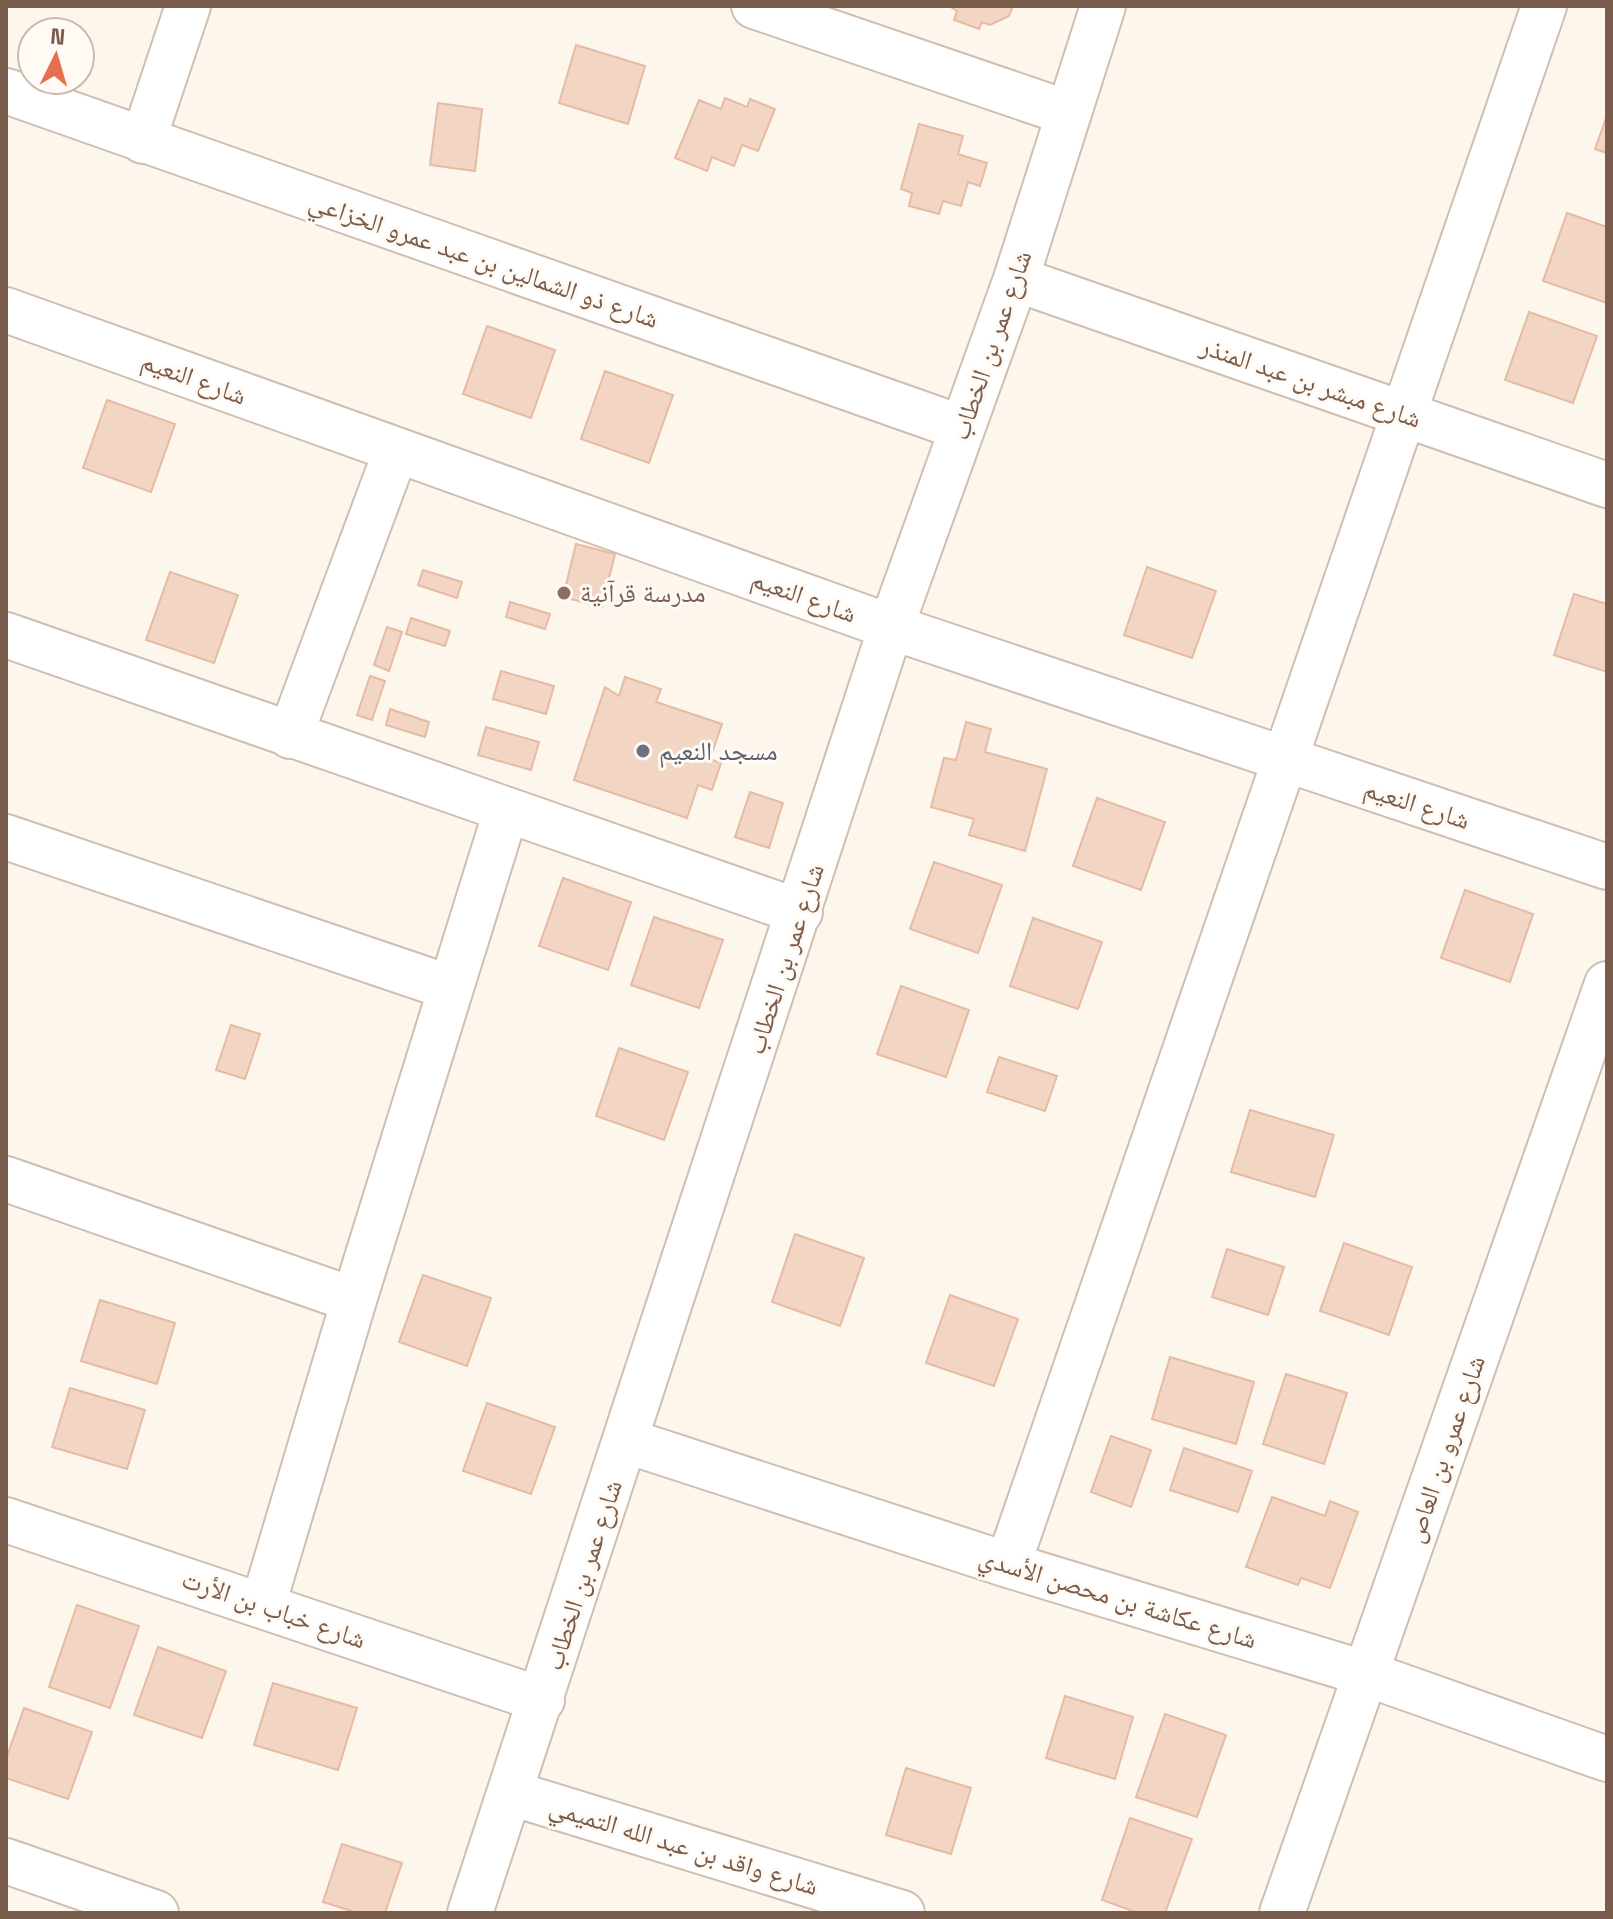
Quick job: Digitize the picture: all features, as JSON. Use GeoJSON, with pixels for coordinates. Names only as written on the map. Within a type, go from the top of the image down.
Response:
{"type":"FeatureCollection","features":[{"type":"Feature","properties":{"kind":"street"},"geometry":{"type":"LineString","coordinates":[[143,141],[188,6]]}},
{"type":"Feature","properties":{"kind":"street"},"geometry":{"type":"LineString","coordinates":[[754,6],[1068,113]]}},
{"type":"Feature","properties":{"kind":"street","name":"شارع عمر بن الخطاب"},"geometry":{"type":"LineString","coordinates":[[470,1913],[891,627],[1016,279],[1103,6]]}},
{"type":"Feature","properties":{"kind":"street"},"geometry":{"type":"LineString","coordinates":[[1008,1565],[1287,761],[1544,6]]}},
{"type":"Feature","properties":{"kind":"street","name":"شارع ذو الشمالين بن عبد عمرو الخزاعي"},"geometry":{"type":"LineString","coordinates":[[6,91],[962,428]]}},
{"type":"Feature","properties":{"kind":"street","name":"شارع مبشر بن عبد المنذر"},"geometry":{"type":"LineString","coordinates":[[1016,279],[1607,485]]}},
{"type":"Feature","properties":{"kind":"street","name":"شارع النعيم"},"geometry":{"type":"LineString","coordinates":[[6,310],[891,627],[1607,867]]}},
{"type":"Feature","properties":{"kind":"street"},"geometry":{"type":"LineString","coordinates":[[290,736],[396,451]]}},
{"type":"Feature","properties":{"kind":"street"},"geometry":{"type":"LineString","coordinates":[[6,635],[800,912]]}},
{"type":"Feature","properties":{"kind":"street"},"geometry":{"type":"LineString","coordinates":[[263,1605],[506,811]]}},
{"type":"Feature","properties":{"kind":"street"},"geometry":{"type":"LineString","coordinates":[[6,837],[451,988]]}},
{"type":"Feature","properties":{"kind":"street","name":"شارع عمرو بن العاص"},"geometry":{"type":"LineString","coordinates":[[1282,1913],[1607,984]]}},
{"type":"Feature","properties":{"kind":"street"},"geometry":{"type":"LineString","coordinates":[[6,1179],[354,1300]]}},
{"type":"Feature","properties":{"kind":"street","name":"شارع عكاشة بن محصن الأسدي"},"geometry":{"type":"LineString","coordinates":[[627,1441],[1008,1565],[1367,1674],[1607,1759]]}},
{"type":"Feature","properties":{"kind":"street","name":"شارع خباب بن الأرت"},"geometry":{"type":"LineString","coordinates":[[6,1520],[542,1700]]}},
{"type":"Feature","properties":{"kind":"street","name":"شارع واقد بن عبد الله التميمي"},"geometry":{"type":"LineString","coordinates":[[511,1793],[902,1913]]}},
{"type":"Feature","properties":{"kind":"street"},"geometry":{"type":"LineString","coordinates":[[6,1861],[156,1913]]}},
{"type":"Feature","properties":{"kind":"building"},"geometry":{"type":"Polygon","coordinates":[[[949,6],[1013,6],[1009,16],[990,25],[982,22],[979,29],[954,20],[957,11],[949,6]]]}},
{"type":"Feature","properties":{"kind":"building"},"geometry":{"type":"Polygon","coordinates":[[[576,45],[645,66],[628,124],[559,103],[576,45]]]}},
{"type":"Feature","properties":{"kind":"building"},"geometry":{"type":"Polygon","coordinates":[[[725,98],[747,107],[750,99],[775,109],[758,151],[742,145],[734,166],[712,157],[707,171],[675,158],[699,100],[721,109],[725,98]]]}},
{"type":"Feature","properties":{"kind":"building"},"geometry":{"type":"Polygon","coordinates":[[[438,103],[482,109],[475,171],[430,165],[438,103]]]}},
{"type":"Feature","properties":{"kind":"building"},"geometry":{"type":"Polygon","coordinates":[[[1607,115],[1607,153],[1595,149],[1607,115]]]}},
{"type":"Feature","properties":{"kind":"building"},"geometry":{"type":"Polygon","coordinates":[[[919,124],[963,136],[958,154],[987,163],[980,186],[968,182],[961,206],[943,201],[939,214],[909,206],[912,193],[901,189],[919,124]]]}},
{"type":"Feature","properties":{"kind":"building"},"geometry":{"type":"Polygon","coordinates":[[[1567,213],[1607,227],[1607,303],[1543,281],[1567,213]]]}},
{"type":"Feature","properties":{"kind":"building"},"geometry":{"type":"Polygon","coordinates":[[[1529,312],[1597,336],[1573,403],[1505,380],[1529,312]]]}},
{"type":"Feature","properties":{"kind":"building"},"geometry":{"type":"Polygon","coordinates":[[[487,326],[555,350],[531,418],[463,394],[487,326]]]}},
{"type":"Feature","properties":{"kind":"building"},"geometry":{"type":"Polygon","coordinates":[[[605,371],[673,395],[649,463],[581,439],[605,371]]]}},
{"type":"Feature","properties":{"kind":"building"},"geometry":{"type":"Polygon","coordinates":[[[107,400],[175,424],[151,492],[83,468],[107,400]]]}},
{"type":"Feature","properties":{"kind":"building"},"geometry":{"type":"Polygon","coordinates":[[[576,544],[615,554],[602,607],[563,597],[576,544]]]}},
{"type":"Feature","properties":{"kind":"building"},"geometry":{"type":"Polygon","coordinates":[[[1147,567],[1216,591],[1192,658],[1124,635],[1147,567]]]}},
{"type":"Feature","properties":{"kind":"building"},"geometry":{"type":"Polygon","coordinates":[[[423,570],[462,582],[457,598],[418,585],[423,570]]]}},
{"type":"Feature","properties":{"kind":"building"},"geometry":{"type":"Polygon","coordinates":[[[170,572],[238,595],[214,663],[146,640],[170,572]]]}},
{"type":"Feature","properties":{"kind":"building"},"geometry":{"type":"Polygon","coordinates":[[[1574,594],[1607,604],[1607,672],[1554,655],[1574,594]]]}},
{"type":"Feature","properties":{"kind":"building"},"geometry":{"type":"Polygon","coordinates":[[[510,602],[550,614],[545,629],[506,617],[510,602]]]}},
{"type":"Feature","properties":{"kind":"building"},"geometry":{"type":"Polygon","coordinates":[[[411,618],[450,631],[445,646],[406,634],[411,618]]]}},
{"type":"Feature","properties":{"kind":"building"},"geometry":{"type":"Polygon","coordinates":[[[387,627],[402,632],[389,671],[374,665],[387,627]]]}},
{"type":"Feature","properties":{"kind":"building"},"geometry":{"type":"Polygon","coordinates":[[[501,671],[554,686],[546,714],[493,699],[501,671]]]}},
{"type":"Feature","properties":{"kind":"building"},"geometry":{"type":"Polygon","coordinates":[[[370,676],[385,681],[372,720],[357,715],[370,676]]]}},
{"type":"Feature","properties":{"kind":"building"},"geometry":{"type":"Polygon","coordinates":[[[625,677],[661,689],[656,702],[722,724],[710,759],[721,763],[712,790],[698,785],[687,818],[574,780],[605,687],[619,696],[625,677]]]}},
{"type":"Feature","properties":{"kind":"building"},"geometry":{"type":"Polygon","coordinates":[[[390,709],[429,722],[425,737],[386,725],[390,709]]]}},
{"type":"Feature","properties":{"kind":"building"},"geometry":{"type":"Polygon","coordinates":[[[966,722],[991,729],[985,752],[1047,769],[1025,851],[969,835],[974,819],[931,807],[944,758],[956,760],[966,722]]]}},
{"type":"Feature","properties":{"kind":"building"},"geometry":{"type":"Polygon","coordinates":[[[486,727],[539,742],[531,770],[478,755],[486,727]]]}},
{"type":"Feature","properties":{"kind":"building"},"geometry":{"type":"Polygon","coordinates":[[[750,792],[783,803],[769,848],[735,837],[750,792]]]}},
{"type":"Feature","properties":{"kind":"building"},"geometry":{"type":"Polygon","coordinates":[[[1097,798],[1165,822],[1141,890],[1073,866],[1097,798]]]}},
{"type":"Feature","properties":{"kind":"building"},"geometry":{"type":"Polygon","coordinates":[[[934,862],[1002,885],[978,953],[910,929],[934,862]]]}},
{"type":"Feature","properties":{"kind":"building"},"geometry":{"type":"Polygon","coordinates":[[[563,878],[631,902],[608,970],[539,946],[563,878]]]}},
{"type":"Feature","properties":{"kind":"building"},"geometry":{"type":"Polygon","coordinates":[[[1465,890],[1533,914],[1510,982],[1441,958],[1465,890]]]}},
{"type":"Feature","properties":{"kind":"building"},"geometry":{"type":"Polygon","coordinates":[[[654,917],[723,940],[699,1008],[631,985],[654,917]]]}},
{"type":"Feature","properties":{"kind":"building"},"geometry":{"type":"Polygon","coordinates":[[[1033,918],[1102,942],[1078,1009],[1010,986],[1033,918]]]}},
{"type":"Feature","properties":{"kind":"building"},"geometry":{"type":"Polygon","coordinates":[[[901,986],[969,1010],[946,1077],[877,1054],[901,986]]]}},
{"type":"Feature","properties":{"kind":"building"},"geometry":{"type":"Polygon","coordinates":[[[231,1025],[260,1034],[245,1079],[216,1070],[231,1025]]]}},
{"type":"Feature","properties":{"kind":"building"},"geometry":{"type":"Polygon","coordinates":[[[619,1048],[688,1072],[664,1140],[596,1116],[619,1048]]]}},
{"type":"Feature","properties":{"kind":"building"},"geometry":{"type":"Polygon","coordinates":[[[999,1057],[1057,1076],[1045,1111],[987,1092],[999,1057]]]}},
{"type":"Feature","properties":{"kind":"building"},"geometry":{"type":"Polygon","coordinates":[[[1250,1110],[1334,1135],[1315,1197],[1231,1172],[1250,1110]]]}},
{"type":"Feature","properties":{"kind":"building"},"geometry":{"type":"Polygon","coordinates":[[[795,1234],[864,1258],[840,1326],[772,1302],[795,1234]]]}},
{"type":"Feature","properties":{"kind":"building"},"geometry":{"type":"Polygon","coordinates":[[[1344,1243],[1412,1267],[1389,1335],[1320,1311],[1344,1243]]]}},
{"type":"Feature","properties":{"kind":"building"},"geometry":{"type":"Polygon","coordinates":[[[1227,1249],[1284,1267],[1268,1315],[1212,1297],[1227,1249]]]}},
{"type":"Feature","properties":{"kind":"building"},"geometry":{"type":"Polygon","coordinates":[[[423,1275],[491,1298],[467,1366],[399,1342],[423,1275]]]}},
{"type":"Feature","properties":{"kind":"building"},"geometry":{"type":"Polygon","coordinates":[[[950,1295],[1018,1319],[994,1386],[926,1363],[950,1295]]]}},
{"type":"Feature","properties":{"kind":"building"},"geometry":{"type":"Polygon","coordinates":[[[100,1300],[175,1323],[157,1384],[81,1361],[100,1300]]]}},
{"type":"Feature","properties":{"kind":"building"},"geometry":{"type":"Polygon","coordinates":[[[1170,1357],[1254,1382],[1236,1444],[1152,1419],[1170,1357]]]}},
{"type":"Feature","properties":{"kind":"building"},"geometry":{"type":"Polygon","coordinates":[[[1286,1374],[1347,1393],[1324,1464],[1263,1444],[1286,1374]]]}},
{"type":"Feature","properties":{"kind":"building"},"geometry":{"type":"Polygon","coordinates":[[[70,1388],[145,1410],[127,1469],[52,1447],[70,1388]]]}},
{"type":"Feature","properties":{"kind":"building"},"geometry":{"type":"Polygon","coordinates":[[[487,1403],[555,1427],[531,1494],[463,1471],[487,1403]]]}},
{"type":"Feature","properties":{"kind":"building"},"geometry":{"type":"Polygon","coordinates":[[[1111,1436],[1151,1450],[1131,1507],[1091,1492],[1111,1436]]]}},
{"type":"Feature","properties":{"kind":"building"},"geometry":{"type":"Polygon","coordinates":[[[1184,1448],[1252,1471],[1238,1512],[1170,1490],[1184,1448]]]}},
{"type":"Feature","properties":{"kind":"building"},"geometry":{"type":"Polygon","coordinates":[[[1272,1497],[1325,1516],[1330,1501],[1358,1512],[1330,1588],[1301,1578],[1298,1585],[1246,1567],[1272,1497]]]}},
{"type":"Feature","properties":{"kind":"building"},"geometry":{"type":"Polygon","coordinates":[[[77,1605],[139,1626],[110,1708],[49,1687],[77,1605]]]}},
{"type":"Feature","properties":{"kind":"building"},"geometry":{"type":"Polygon","coordinates":[[[158,1647],[226,1671],[202,1738],[134,1715],[158,1647]]]}},
{"type":"Feature","properties":{"kind":"building"},"geometry":{"type":"Polygon","coordinates":[[[273,1683],[357,1708],[338,1770],[254,1745],[273,1683]]]}},
{"type":"Feature","properties":{"kind":"building"},"geometry":{"type":"Polygon","coordinates":[[[1065,1696],[1133,1717],[1115,1779],[1046,1758],[1065,1696]]]}},
{"type":"Feature","properties":{"kind":"building"},"geometry":{"type":"Polygon","coordinates":[[[24,1708],[92,1732],[68,1799],[6,1778],[6,1759],[24,1708]]]}},
{"type":"Feature","properties":{"kind":"building"},"geometry":{"type":"Polygon","coordinates":[[[1165,1714],[1226,1735],[1197,1817],[1136,1797],[1165,1714]]]}},
{"type":"Feature","properties":{"kind":"building"},"geometry":{"type":"Polygon","coordinates":[[[906,1768],[971,1788],[951,1854],[886,1835],[906,1768]]]}},
{"type":"Feature","properties":{"kind":"building"},"geometry":{"type":"Polygon","coordinates":[[[1130,1818],[1192,1839],[1165,1913],[1138,1913],[1102,1900],[1130,1818]]]}},
{"type":"Feature","properties":{"kind":"building"},"geometry":{"type":"Polygon","coordinates":[[[342,1844],[402,1863],[385,1913],[358,1913],[323,1902],[342,1844]]]}},
{"type":"Feature","properties":{"kind":"place","name":"مدرسة قرآنية"},"geometry":{"type":"Point","coordinates":[564,593]}},
{"type":"Feature","properties":{"kind":"place","name":"مسجد النعيم"},"geometry":{"type":"Point","coordinates":[643,751]}}]}
